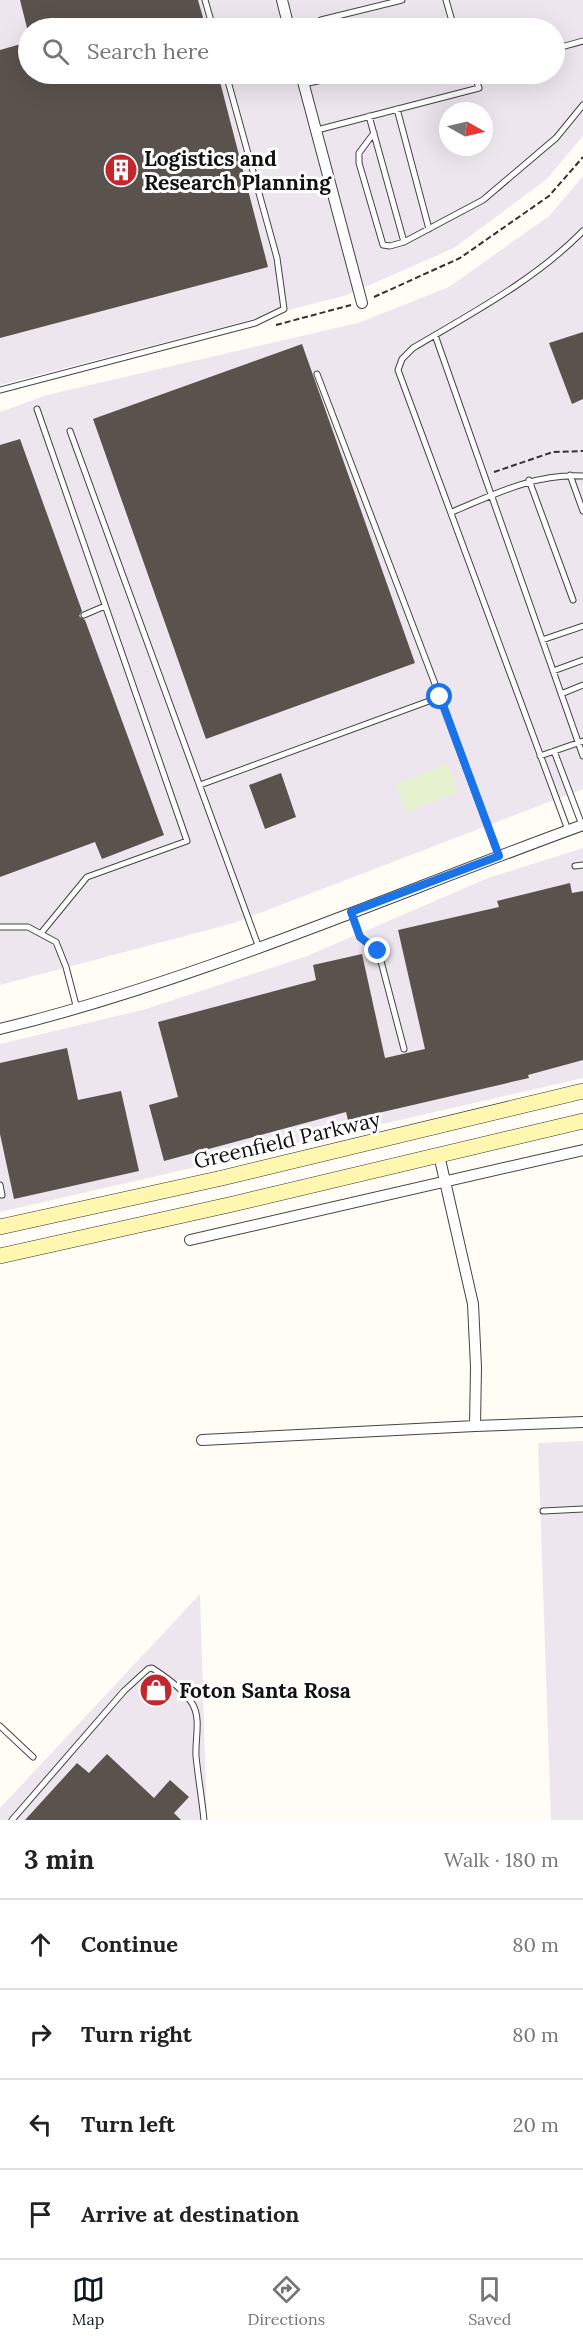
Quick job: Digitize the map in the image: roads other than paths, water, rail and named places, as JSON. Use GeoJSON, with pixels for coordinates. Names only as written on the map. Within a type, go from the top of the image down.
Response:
{"type":"FeatureCollection","features":[{"type":"Feature","properties":{"kind":"main road","name":"Greenfield Parkway"},"geometry":{"type":"LineString","coordinates":[[0,1227],[222,1178],[583,1091]]}},
{"type":"Feature","properties":{"kind":"main road"},"geometry":{"type":"LineString","coordinates":[[0,1256],[583,1121]]}},
{"type":"Feature","properties":{"kind":"street"},"geometry":{"type":"LineString","coordinates":[[282,0],[287,18]]}},
{"type":"Feature","properties":{"kind":"street"},"geometry":{"type":"LineString","coordinates":[[304,84],[362,303]]}},
{"type":"Feature","properties":{"kind":"street"},"geometry":{"type":"LineString","coordinates":[[0,1029],[77,1010],[259,948],[582,825]]}},
{"type":"Feature","properties":{"kind":"street"},"geometry":{"type":"LineString","coordinates":[[190,1240],[583,1150]]}},
{"type":"Feature","properties":{"kind":"street"},"geometry":{"type":"LineString","coordinates":[[439,1155],[473,1304],[476,1367],[475,1426]]}},
{"type":"Feature","properties":{"kind":"street"},"geometry":{"type":"LineString","coordinates":[[202,1440],[583,1422]]}},
{"type":"Feature","properties":{"kind":"lane"},"geometry":{"type":"LineString","coordinates":[[205,0],[210,18]]}},
{"type":"Feature","properties":{"kind":"lane"},"geometry":{"type":"LineString","coordinates":[[333,18],[402,0]]}},
{"type":"Feature","properties":{"kind":"lane"},"geometry":{"type":"LineString","coordinates":[[446,0],[451,18]]}},
{"type":"Feature","properties":{"kind":"lane"},"geometry":{"type":"LineString","coordinates":[[565,47],[583,41]]}},
{"type":"Feature","properties":{"kind":"lane"},"geometry":{"type":"LineString","coordinates":[[0,390],[255,323],[284,309],[277,258],[229,84]]}},
{"type":"Feature","properties":{"kind":"lane"},"geometry":{"type":"LineString","coordinates":[[317,130],[479,88],[478,84]]}},
{"type":"Feature","properties":{"kind":"lane"},"geometry":{"type":"LineString","coordinates":[[374,133],[359,153],[358,163],[383,245],[390,246],[404,242],[483,200],[513,177],[556,138],[583,105]]}},
{"type":"Feature","properties":{"kind":"lane"},"geometry":{"type":"LineString","coordinates":[[397,109],[429,229]]}},
{"type":"Feature","properties":{"kind":"lane"},"geometry":{"type":"LineString","coordinates":[[369,116],[404,242]]}},
{"type":"Feature","properties":{"kind":"lane"},"geometry":{"type":"LineString","coordinates":[[568,830],[398,370],[402,359],[413,348],[499,297],[563,251],[583,231]]}},
{"type":"Feature","properties":{"kind":"lane"},"geometry":{"type":"LineString","coordinates":[[435,335],[561,694],[581,742],[583,756]]}},
{"type":"Feature","properties":{"kind":"lane"},"geometry":{"type":"LineString","coordinates":[[317,374],[499,856]]}},
{"type":"Feature","properties":{"kind":"lane"},"geometry":{"type":"LineString","coordinates":[[37,409],[187,841],[87,877],[42,932]]}},
{"type":"Feature","properties":{"kind":"lane"},"geometry":{"type":"LineString","coordinates":[[70,431],[259,948]]}},
{"type":"Feature","properties":{"kind":"lane"},"geometry":{"type":"LineString","coordinates":[[452,512],[529,480],[570,475],[583,476]]}},
{"type":"Feature","properties":{"kind":"lane"},"geometry":{"type":"LineString","coordinates":[[570,475],[583,511]]}},
{"type":"Feature","properties":{"kind":"lane"},"geometry":{"type":"LineString","coordinates":[[529,480],[573,600]]}},
{"type":"Feature","properties":{"kind":"lane"},"geometry":{"type":"LineString","coordinates":[[84,615],[105,606]]}},
{"type":"Feature","properties":{"kind":"lane"},"geometry":{"type":"LineString","coordinates":[[542,640],[583,626]]}},
{"type":"Feature","properties":{"kind":"lane"},"geometry":{"type":"LineString","coordinates":[[553,671],[583,660]]}},
{"type":"Feature","properties":{"kind":"lane"},"geometry":{"type":"LineString","coordinates":[[561,694],[583,685]]}},
{"type":"Feature","properties":{"kind":"lane"},"geometry":{"type":"LineString","coordinates":[[200,785],[440,697]]}},
{"type":"Feature","properties":{"kind":"lane"},"geometry":{"type":"LineString","coordinates":[[540,756],[581,742]]}},
{"type":"Feature","properties":{"kind":"lane"},"geometry":{"type":"LineString","coordinates":[[554,751],[582,825]]}},
{"type":"Feature","properties":{"kind":"lane"},"geometry":{"type":"LineString","coordinates":[[575,866],[583,864]]}},
{"type":"Feature","properties":{"kind":"lane"},"geometry":{"type":"LineString","coordinates":[[351,912],[360,937],[378,951],[404,1049]]}},
{"type":"Feature","properties":{"kind":"lane"},"geometry":{"type":"LineString","coordinates":[[0,927],[28,927],[42,932],[56,942],[66,967],[77,1010]]}},
{"type":"Feature","properties":{"kind":"lane"},"geometry":{"type":"LineString","coordinates":[[0,1185],[2,1195]]}},
{"type":"Feature","properties":{"kind":"lane"},"geometry":{"type":"LineString","coordinates":[[543,1511],[583,1509]]}},
{"type":"Feature","properties":{"kind":"lane"},"geometry":{"type":"LineString","coordinates":[[12,1820],[124,1691],[152,1668],[177,1686],[193,1705],[197,1720],[196,1755],[204,1820]]}},
{"type":"Feature","properties":{"kind":"lane"},"geometry":{"type":"LineString","coordinates":[[0,1726],[33,1757]]}},
{"type":"Feature","properties":{"kind":"place","name":"Logistics and Research Planning"},"geometry":{"type":"Point","coordinates":[121,170]}},
{"type":"Feature","properties":{"kind":"place","name":"Foton Santa Rosa"},"geometry":{"type":"Point","coordinates":[156,1690]}}]}
